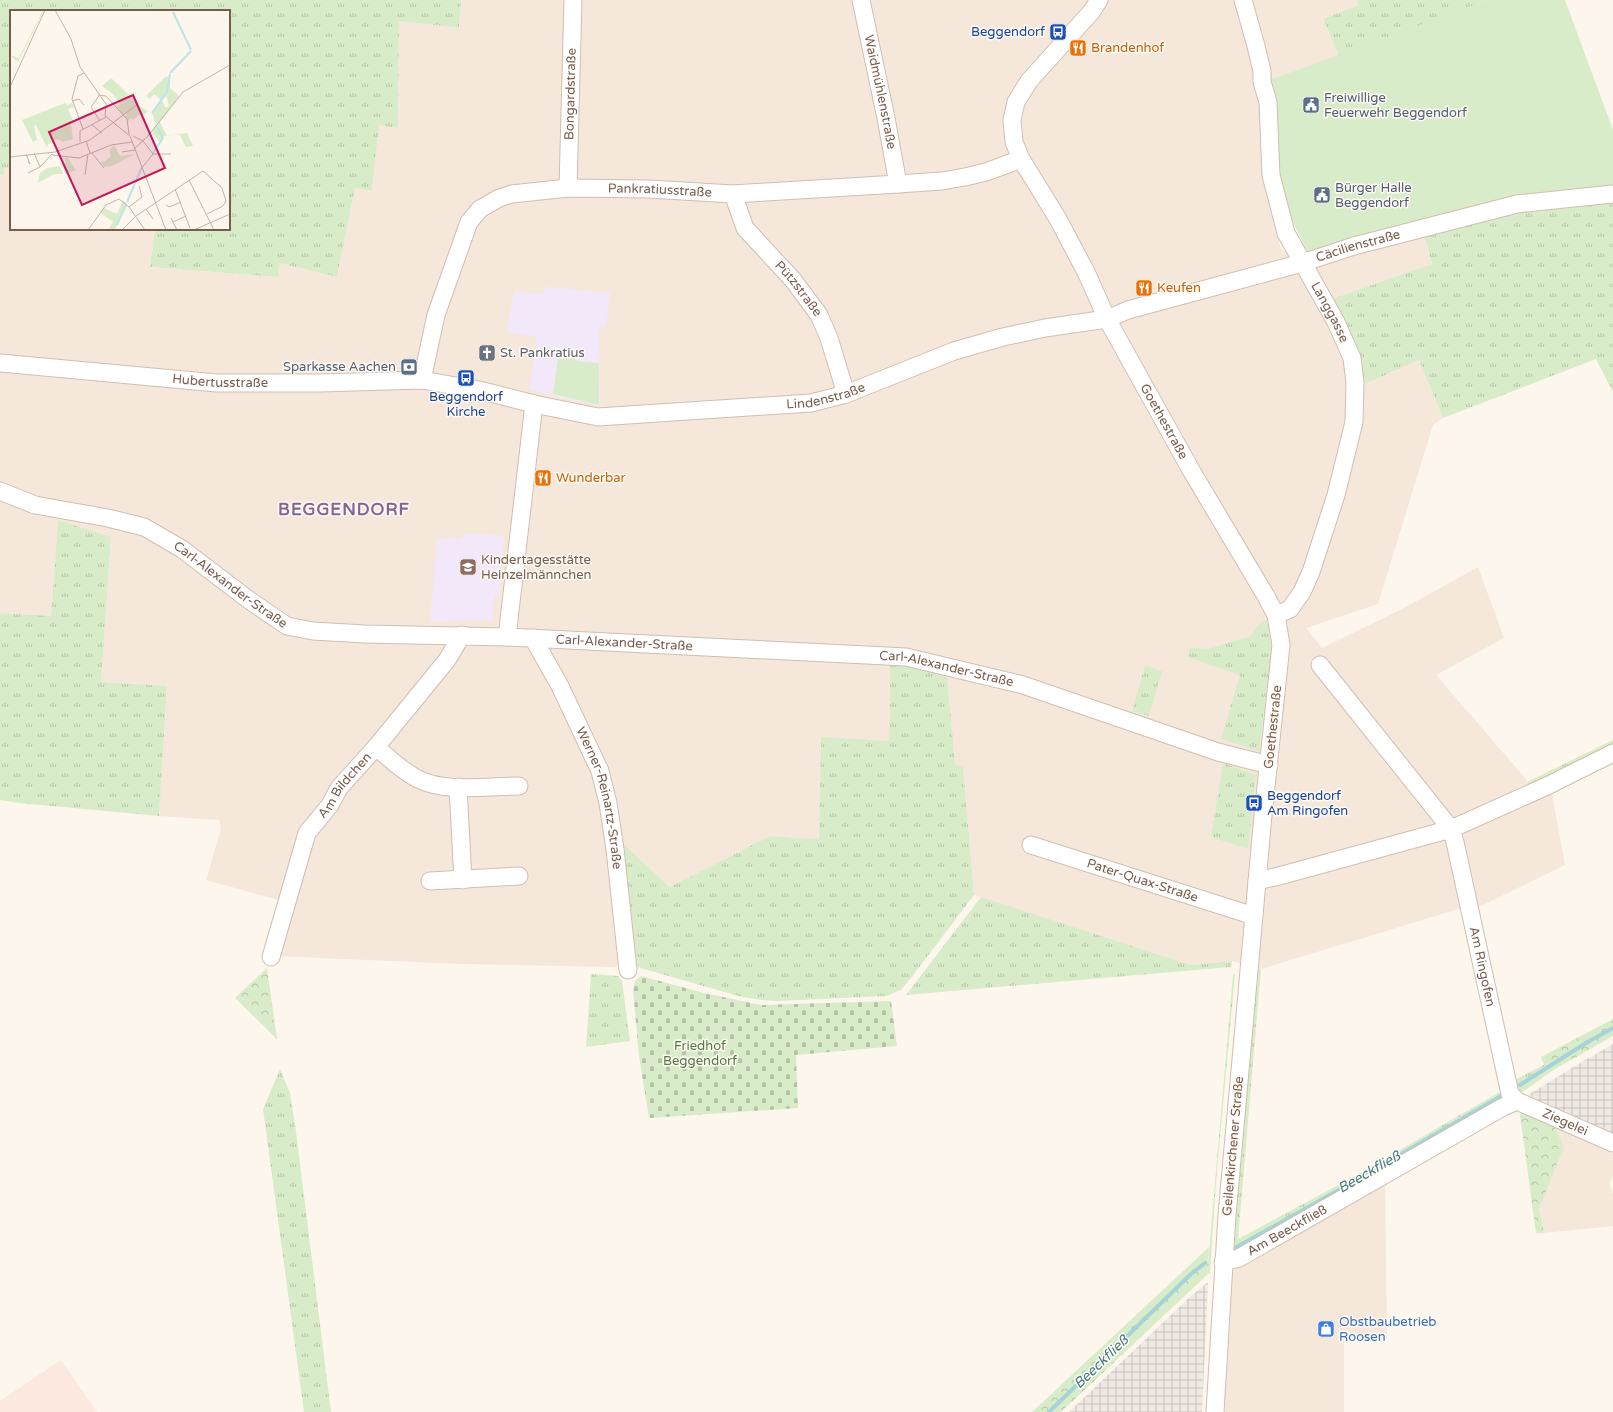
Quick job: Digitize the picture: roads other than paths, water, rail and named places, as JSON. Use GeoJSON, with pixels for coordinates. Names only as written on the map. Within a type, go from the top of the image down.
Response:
{"type":"FeatureCollection","features":[{"type":"Feature","properties":{"kind":"street","name":"Bongardstraße"},"geometry":{"type":"LineString","coordinates":[[568,188],[573,0]]}},
{"type":"Feature","properties":{"kind":"street","name":"Waidmühlenstraße"},"geometry":{"type":"LineString","coordinates":[[861,0],[886,118],[898,184]]}},
{"type":"Feature","properties":{"kind":"street","name":"Goethestraße"},"geometry":{"type":"LineString","coordinates":[[1099,0],[1092,11],[1029,81],[1016,102],[1012,120],[1014,142],[1021,159],[1058,219],[1087,274],[1108,319],[1191,470],[1276,614],[1281,645],[1257,881]]}},
{"type":"Feature","properties":{"kind":"street","name":"Langgasse"},"geometry":{"type":"LineString","coordinates":[[1243,0],[1256,46],[1262,71],[1262,82],[1268,102],[1271,175],[1286,233],[1336,322],[1352,358],[1355,383],[1354,422],[1336,495],[1311,572],[1302,592],[1290,609],[1276,614]]}},
{"type":"Feature","properties":{"kind":"street","name":"Pankratiusstraße"},"geometry":{"type":"LineString","coordinates":[[422,380],[436,315],[469,222],[480,209],[499,198],[512,194],[568,188],[649,189],[733,194],[942,181],[986,172],[1021,159]]}},
{"type":"Feature","properties":{"kind":"street","name":"Pützstraße"},"geometry":{"type":"LineString","coordinates":[[733,194],[745,228],[793,280],[819,315],[829,338],[846,394]]}},
{"type":"Feature","properties":{"kind":"street","name":"Cäcilienstraße"},"geometry":{"type":"LineString","coordinates":[[1108,319],[1128,310],[1302,262],[1354,246],[1517,204],[1613,194]]}},
{"type":"Feature","properties":{"kind":"street","name":"Lindenstraße"},"geometry":{"type":"LineString","coordinates":[[534,404],[598,417],[811,403],[846,394],[954,351],[1003,337],[1045,328],[1108,319]]}},
{"type":"Feature","properties":{"kind":"street","name":"Hubertusstraße"},"geometry":{"type":"LineString","coordinates":[[0,363],[217,383],[320,383],[422,380],[479,390],[534,404]]}},
{"type":"Feature","properties":{"kind":"street"},"geometry":{"type":"LineString","coordinates":[[507,637],[534,404]]}},
{"type":"Feature","properties":{"kind":"street","name":"Carl-Alexander-Straße"},"geometry":{"type":"LineString","coordinates":[[0,491],[35,505],[108,518],[144,527],[182,549],[249,600],[287,626],[313,631],[365,634],[462,635],[533,638],[906,657],[1023,685],[1218,752],[1269,765]]}},
{"type":"Feature","properties":{"kind":"street","name":"Am Bildchen"},"geometry":{"type":"LineString","coordinates":[[271,958],[307,833],[330,805],[339,788],[376,747],[447,660],[462,635]]}},
{"type":"Feature","properties":{"kind":"street","name":"Werner-Reinartz-Straße"},"geometry":{"type":"LineString","coordinates":[[533,638],[560,686],[600,771],[608,803],[615,849],[628,970]]}},
{"type":"Feature","properties":{"kind":"street","name":"Am Ringofen"},"geometry":{"type":"LineString","coordinates":[[1320,665],[1451,829],[1510,1094],[1517,1101]]}},
{"type":"Feature","properties":{"kind":"street"},"geometry":{"type":"LineString","coordinates":[[376,747],[405,772],[433,785],[458,787],[519,786]]}},
{"type":"Feature","properties":{"kind":"street"},"geometry":{"type":"LineString","coordinates":[[1257,881],[1451,829],[1549,785],[1613,752]]}},
{"type":"Feature","properties":{"kind":"street"},"geometry":{"type":"LineString","coordinates":[[458,787],[462,880]]}},
{"type":"Feature","properties":{"kind":"street","name":"Pater-Quax-Straße"},"geometry":{"type":"LineString","coordinates":[[1031,845],[1254,916]]}},
{"type":"Feature","properties":{"kind":"street"},"geometry":{"type":"LineString","coordinates":[[430,881],[519,876]]}},
{"type":"Feature","properties":{"kind":"street","name":"Geilenkirchener Straße"},"geometry":{"type":"LineString","coordinates":[[1215,1412],[1223,1262],[1257,881]]}},
{"type":"Feature","properties":{"kind":"street","name":"Ziegelei"},"geometry":{"type":"LineString","coordinates":[[1517,1101],[1613,1142]]}},
{"type":"Feature","properties":{"kind":"street","name":"Am Beeckfließ"},"geometry":{"type":"LineString","coordinates":[[1223,1262],[1239,1258],[1503,1107],[1517,1101]]}},
{"type":"Feature","properties":{"kind":"waterway","name":"Beeckfließ"},"geometry":{"type":"LineString","coordinates":[[1520,1085],[1586,1043],[1613,1028]]}},
{"type":"Feature","properties":{"kind":"waterway","name":"Beeckfließ"},"geometry":{"type":"LineString","coordinates":[[1235,1248],[1503,1095]]}},
{"type":"Feature","properties":{"kind":"waterway","name":"Beeckfließ"},"geometry":{"type":"LineString","coordinates":[[1049,1412],[1191,1274],[1205,1263]]}},
{"type":"Feature","properties":{"kind":"place","name":"Beggendorf"},"geometry":{"type":"Point","coordinates":[1058,32]}},
{"type":"Feature","properties":{"kind":"place","name":"Brandenhof"},"geometry":{"type":"Point","coordinates":[1078,48]}},
{"type":"Feature","properties":{"kind":"place","name":"Freiwillige Feuerwehr Beggendorf"},"geometry":{"type":"Point","coordinates":[1311,105]}},
{"type":"Feature","properties":{"kind":"place","name":"Bürger Halle Beggendorf"},"geometry":{"type":"Point","coordinates":[1322,195]}},
{"type":"Feature","properties":{"kind":"place","name":"Keufen"},"geometry":{"type":"Point","coordinates":[1144,288]}},
{"type":"Feature","properties":{"kind":"place","name":"St. Pankratius"},"geometry":{"type":"Point","coordinates":[487,353]}},
{"type":"Feature","properties":{"kind":"place","name":"Sparkasse Aachen"},"geometry":{"type":"Point","coordinates":[409,367]}},
{"type":"Feature","properties":{"kind":"place","name":"Beggendorf Kirche"},"geometry":{"type":"Point","coordinates":[466,378]}},
{"type":"Feature","properties":{"kind":"place","name":"Wunderbar"},"geometry":{"type":"Point","coordinates":[543,478]}},
{"type":"Feature","properties":{"kind":"place","name":"Kindertagesstätte Heinzelmännchen"},"geometry":{"type":"Point","coordinates":[468,567]}},
{"type":"Feature","properties":{"kind":"place","name":"Beggendorf Am Ringofen"},"geometry":{"type":"Point","coordinates":[1254,803]}},
{"type":"Feature","properties":{"kind":"place","name":"Obstbaubetrieb Roosen"},"geometry":{"type":"Point","coordinates":[1326,1329]}},
{"type":"Feature","properties":{"kind":"district","name":"BEGGENDORF"},"geometry":{"type":"Point","coordinates":[344,509]}},
{"type":"Feature","properties":{"kind":"park label","name":"Friedhof Beggendorf"},"geometry":{"type":"Point","coordinates":[700,1054]}}]}
